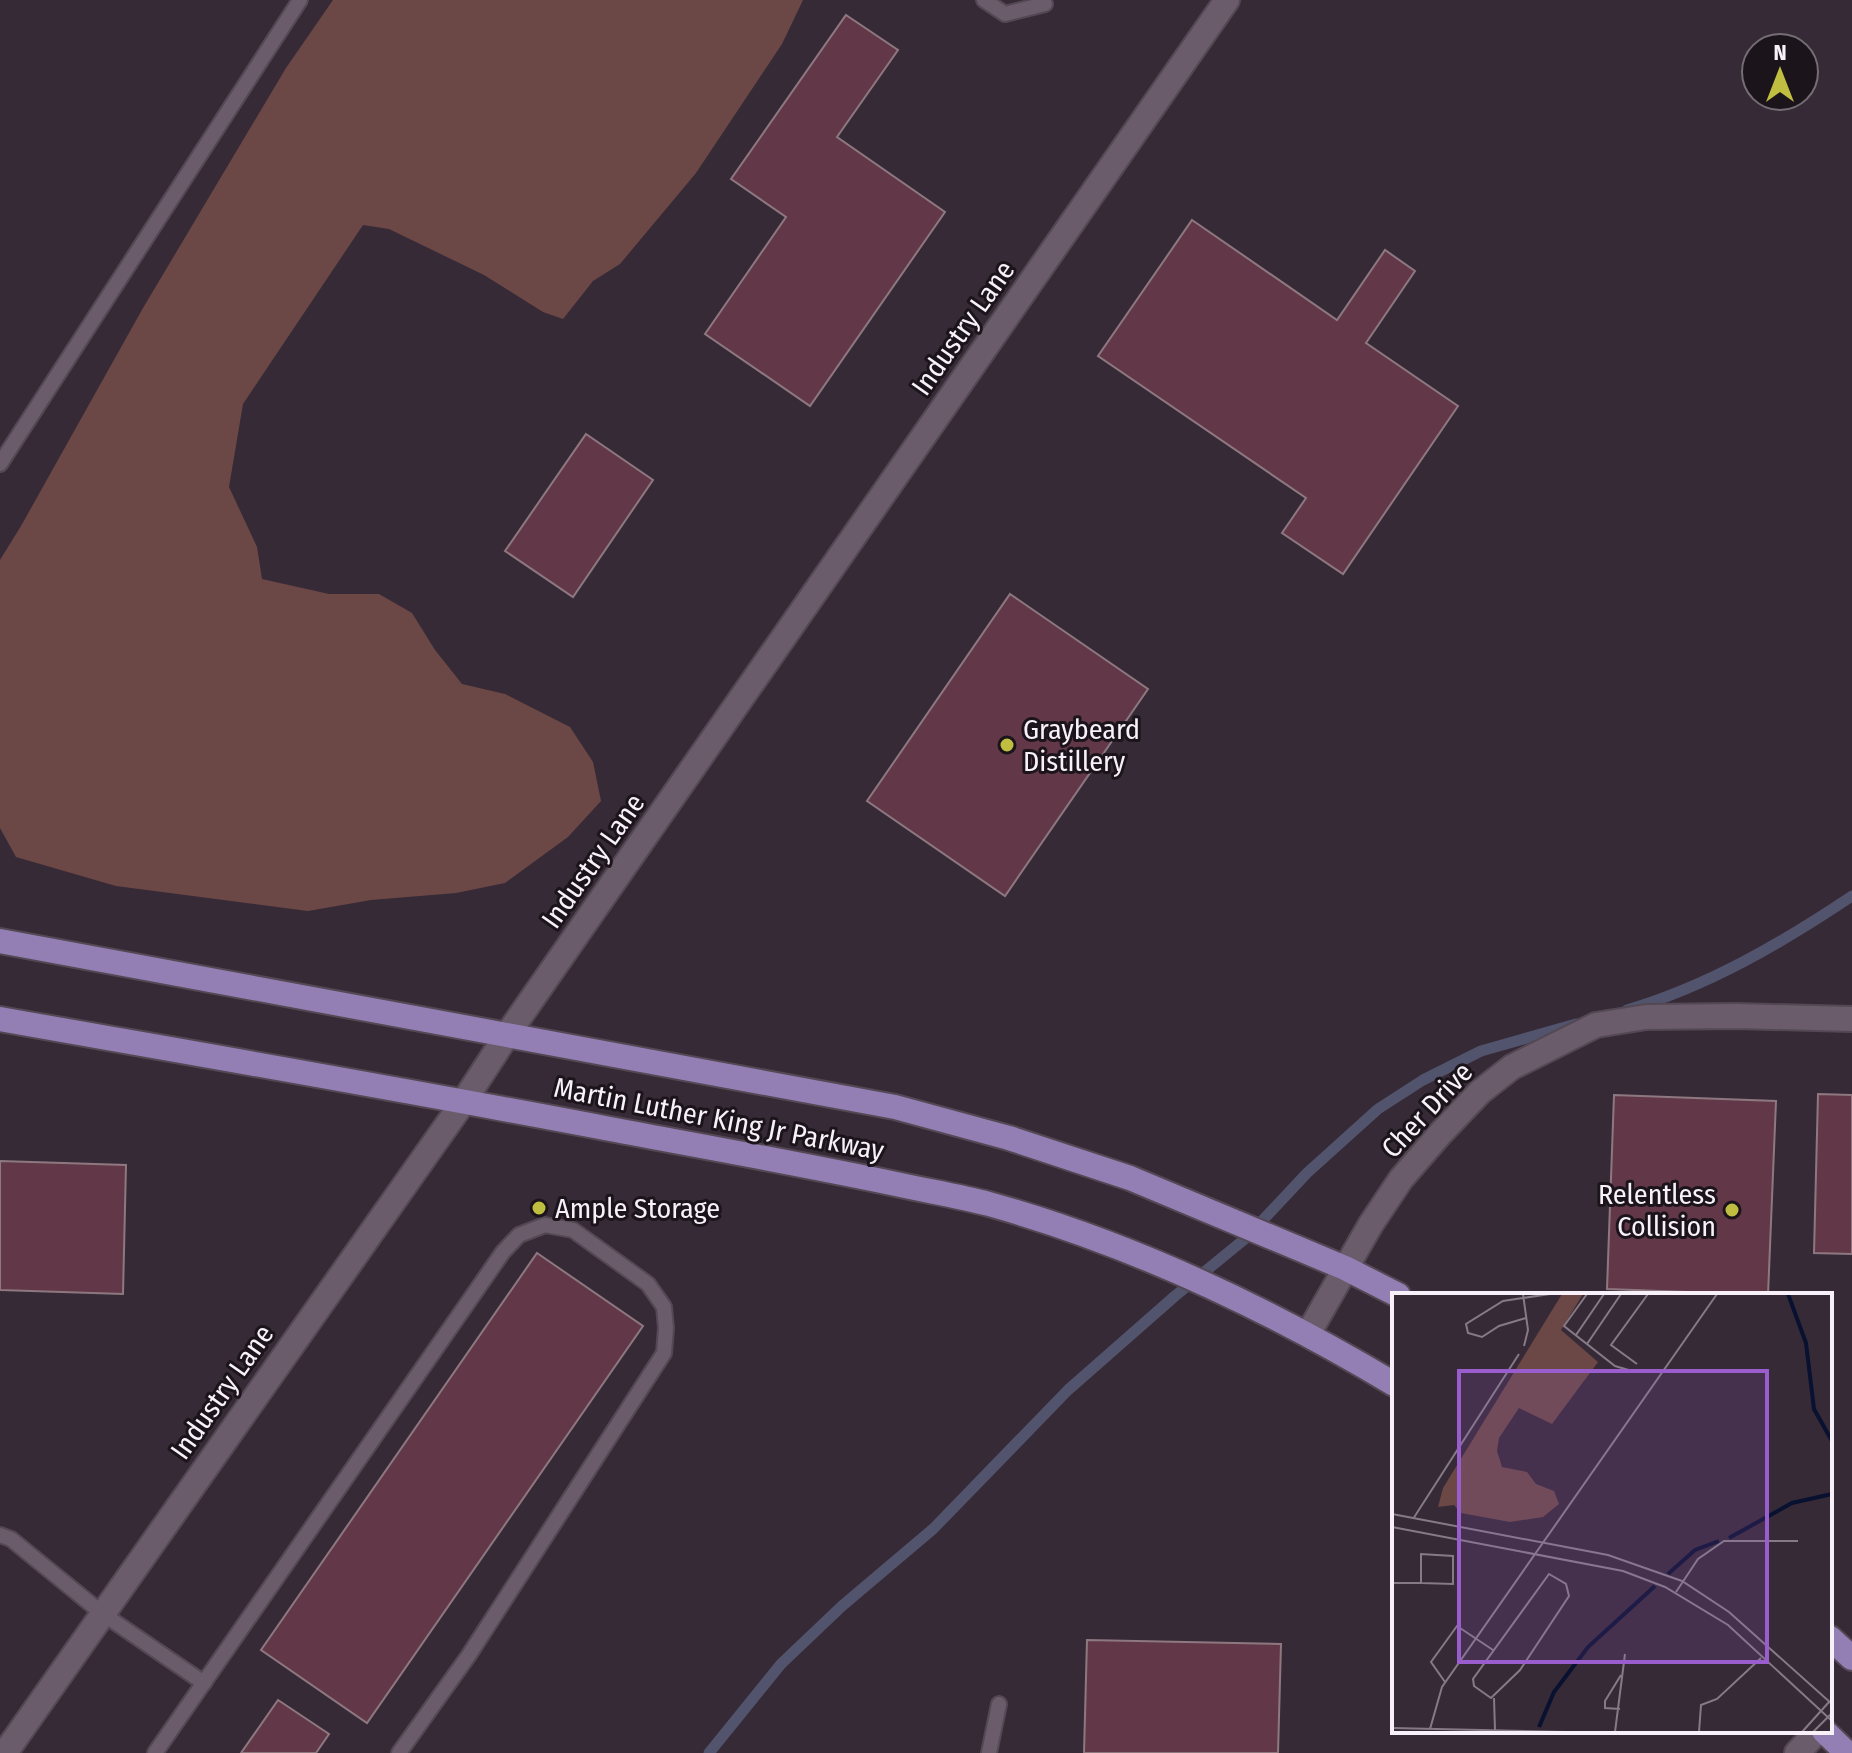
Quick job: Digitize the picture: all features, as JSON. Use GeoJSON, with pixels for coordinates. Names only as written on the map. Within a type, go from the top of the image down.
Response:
{"type":"FeatureCollection","features":[{"type":"Feature","properties":{"kind":"main road","name":"Martin Luther King Jr Parkway"},"geometry":{"type":"LineString","coordinates":[[0,941],[895,1107],[1009,1138],[1130,1178],[1345,1268],[1394,1293]]}},
{"type":"Feature","properties":{"kind":"main road","name":"Martin Luther King Jr Parkway"},"geometry":{"type":"LineString","coordinates":[[0,1019],[464,1101],[986,1203],[1071,1229],[1240,1299],[1392,1383]]}},
{"type":"Feature","properties":{"kind":"main road"},"geometry":{"type":"LineString","coordinates":[[1832,1640],[1852,1658]]}},
{"type":"Feature","properties":{"kind":"main road"},"geometry":{"type":"LineString","coordinates":[[1826,1733],[1847,1753]]}},
{"type":"Feature","properties":{"kind":"street","name":"Industry Lane"},"geometry":{"type":"LineString","coordinates":[[5,1753],[464,1101],[1227,0]]}},
{"type":"Feature","properties":{"kind":"street","name":"Cher Drive"},"geometry":{"type":"LineString","coordinates":[[1308,1334],[1401,1179],[1480,1092],[1512,1067],[1596,1025],[1646,1017],[1852,1019]]}},
{"type":"Feature","properties":{"kind":"street"},"geometry":{"type":"LineString","coordinates":[[1797,1753],[1816,1733]]}},
{"type":"Feature","properties":{"kind":"lane"},"geometry":{"type":"LineString","coordinates":[[0,464],[300,0]]}},
{"type":"Feature","properties":{"kind":"lane"},"geometry":{"type":"LineString","coordinates":[[984,0],[1005,14],[1045,4]]}},
{"type":"Feature","properties":{"kind":"lane"},"geometry":{"type":"LineString","coordinates":[[155,1753],[503,1252],[519,1235],[545,1225],[573,1230],[648,1284],[664,1307],[664,1353],[469,1655],[399,1753]]}},
{"type":"Feature","properties":{"kind":"lane"},"geometry":{"type":"LineString","coordinates":[[0,1535],[11,1539],[103,1614],[204,1683]]}},
{"type":"Feature","properties":{"kind":"lane"},"geometry":{"type":"LineString","coordinates":[[989,1753],[999,1704]]}},
{"type":"Feature","properties":{"kind":"shaded area"},"geometry":{"type":"Polygon","coordinates":[[[333,0],[803,0],[782,44],[696,173],[620,264],[593,281],[563,319],[543,312],[484,275],[389,229],[363,225],[243,404],[229,487],[257,547],[262,579],[329,594],[379,594],[412,613],[435,650],[462,684],[505,694],[570,727],[593,762],[601,801],[568,837],[505,883],[456,893],[371,900],[308,911],[116,886],[16,857],[0,828],[0,560],[143,308],[286,68],[333,0]]]}},
{"type":"Feature","properties":{"kind":"building"},"geometry":{"type":"Polygon","coordinates":[[[846,15],[898,50],[837,137],[945,212],[810,406],[705,334],[786,217],[731,179],[846,15]]]}},
{"type":"Feature","properties":{"kind":"building"},"geometry":{"type":"Polygon","coordinates":[[[1192,220],[1337,320],[1385,250],[1415,271],[1366,343],[1458,406],[1343,574],[1282,533],[1306,498],[1098,356],[1192,220]]]}},
{"type":"Feature","properties":{"kind":"building"},"geometry":{"type":"Polygon","coordinates":[[[586,434],[653,480],[573,597],[505,551],[586,434]]]}},
{"type":"Feature","properties":{"kind":"building","name":"Graybeard Distillery"},"geometry":{"type":"Polygon","coordinates":[[[1010,594],[1148,689],[1005,896],[867,801],[1010,594]]]}},
{"type":"Feature","properties":{"kind":"building"},"geometry":{"type":"Polygon","coordinates":[[[1818,1094],[1852,1095],[1852,1254],[1814,1253],[1818,1094]]]}},
{"type":"Feature","properties":{"kind":"building"},"geometry":{"type":"Polygon","coordinates":[[[1614,1095],[1776,1101],[1768,1293],[1607,1289],[1614,1095]]]}},
{"type":"Feature","properties":{"kind":"building"},"geometry":{"type":"Polygon","coordinates":[[[0,1161],[126,1165],[123,1294],[0,1290],[0,1161]]]}},
{"type":"Feature","properties":{"kind":"building"},"geometry":{"type":"Polygon","coordinates":[[[537,1253],[643,1326],[367,1723],[261,1650],[537,1253]]]}},
{"type":"Feature","properties":{"kind":"building"},"geometry":{"type":"Polygon","coordinates":[[[1087,1640],[1281,1644],[1278,1753],[1084,1753],[1087,1640]]]}},
{"type":"Feature","properties":{"kind":"building"},"geometry":{"type":"Polygon","coordinates":[[[278,1700],[329,1734],[316,1753],[241,1753],[278,1700]]]}},
{"type":"Feature","properties":{"kind":"waterway"},"geometry":{"type":"LineString","coordinates":[[1627,1010],[1686,989],[1744,962],[1852,896]]}},
{"type":"Feature","properties":{"kind":"waterway"},"geometry":{"type":"LineString","coordinates":[[709,1753],[781,1664],[842,1606],[933,1529],[1068,1390],[1246,1238],[1307,1173],[1378,1109],[1423,1080],[1481,1051],[1576,1024]]}},
{"type":"Feature","properties":{"kind":"place","name":"Graybeard Distillery"},"geometry":{"type":"Point","coordinates":[1007,745]}},
{"type":"Feature","properties":{"kind":"place","name":"Ample Storage"},"geometry":{"type":"Point","coordinates":[539,1208]}},
{"type":"Feature","properties":{"kind":"place","name":"Relentless Collision"},"geometry":{"type":"Point","coordinates":[1732,1210]}}]}
